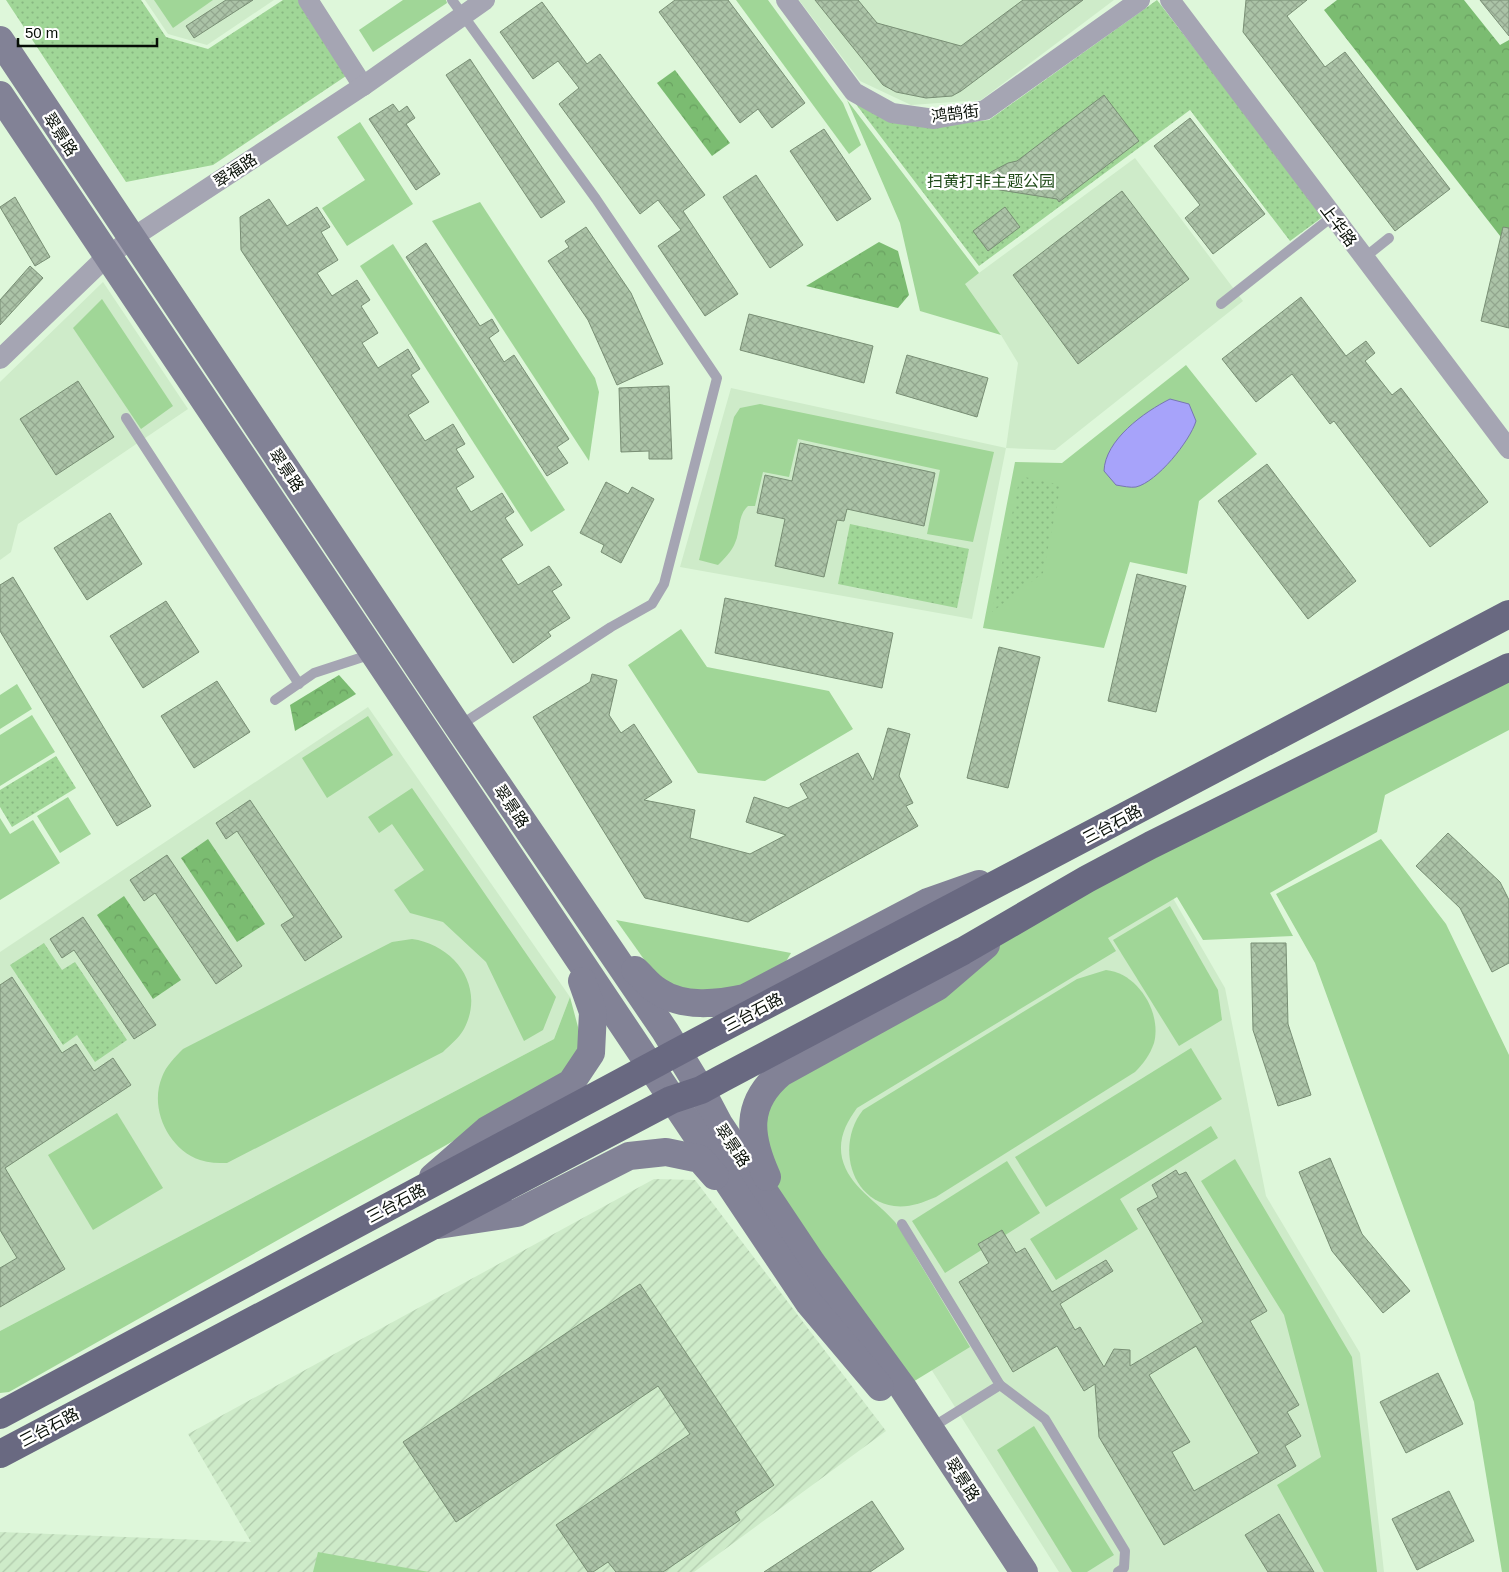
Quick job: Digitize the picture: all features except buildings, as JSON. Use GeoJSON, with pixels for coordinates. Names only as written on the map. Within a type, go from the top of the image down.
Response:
{"type":"FeatureCollection","features":[{"type":"Feature","properties":{"kind":"main road","name":"翠景路"},"geometry":{"type":"LineString","coordinates":[[0,40],[458,726],[606,943],[701,1090],[712,1113],[812,1263],[930,1428],[1024,1572]]}},
{"type":"Feature","properties":{"kind":"main road","name":"翠景路"},"geometry":{"type":"LineString","coordinates":[[0,95],[748,1214],[809,1303],[872,1375],[1002,1572]]}},
{"type":"Feature","properties":{"kind":"main road","name":"三台石路"},"geometry":{"type":"LineString","coordinates":[[4,1412],[677,1052],[1509,614]]}},
{"type":"Feature","properties":{"kind":"main road","name":"三台石路"},"geometry":{"type":"LineString","coordinates":[[0,1454],[671,1100],[701,1090],[963,951],[1152,845],[1509,667]]}},
{"type":"Feature","properties":{"kind":"main road"},"geometry":{"type":"LineString","coordinates":[[606,943],[658,992],[687,1002],[718,1004],[745,998],[928,902],[1037,864]]}},
{"type":"Feature","properties":{"kind":"main road"},"geometry":{"type":"LineString","coordinates":[[812,1263],[769,1183],[756,1150],[752,1127],[759,1099],[772,1080],[781,1072],[937,987],[1012,923]]}},
{"type":"Feature","properties":{"kind":"main road"},"geometry":{"type":"LineString","coordinates":[[414,1193],[487,1130],[571,1083],[591,1053],[593,1012],[572,952]]}},
{"type":"Feature","properties":{"kind":"main road"},"geometry":{"type":"LineString","coordinates":[[432,1226],[517,1213],[628,1156],[666,1152],[700,1160],[748,1214]]}},
{"type":"Feature","properties":{"kind":"street"},"geometry":{"type":"LineString","coordinates":[[308,0],[363,86]]}},
{"type":"Feature","properties":{"kind":"street","name":"翠福路"},"geometry":{"type":"LineString","coordinates":[[0,358],[107,257],[132,238],[363,86],[457,8],[484,0]]}},
{"type":"Feature","properties":{"kind":"street","name":"鸿鹄街"},"geometry":{"type":"LineString","coordinates":[[786,0],[854,92],[892,113],[934,118],[985,110],[1140,0]]}},
{"type":"Feature","properties":{"kind":"street","name":"上华路"},"geometry":{"type":"LineString","coordinates":[[1170,0],[1509,449]]}},
{"type":"Feature","properties":{"kind":"lane"},"geometry":{"type":"LineString","coordinates":[[457,8],[596,199],[717,378],[664,584],[652,604],[611,627],[458,726]]}},
{"type":"Feature","properties":{"kind":"lane"},"geometry":{"type":"LineString","coordinates":[[1221,304],[1333,216]]}},
{"type":"Feature","properties":{"kind":"lane"},"geometry":{"type":"LineString","coordinates":[[1364,258],[1389,238]]}},
{"type":"Feature","properties":{"kind":"lane"},"geometry":{"type":"LineString","coordinates":[[126,418],[299,684]]}},
{"type":"Feature","properties":{"kind":"lane"},"geometry":{"type":"LineString","coordinates":[[275,700],[314,673],[373,654]]}},
{"type":"Feature","properties":{"kind":"lane"},"geometry":{"type":"LineString","coordinates":[[902,1224],[1000,1386],[1045,1419],[1125,1552],[1123,1571]]}},
{"type":"Feature","properties":{"kind":"lane"},"geometry":{"type":"LineString","coordinates":[[930,1428],[1000,1386]]}},
{"type":"Feature","properties":{"kind":"shaded area"},"geometry":{"type":"Polygon","coordinates":[[[145,0],[274,0],[207,45],[168,34],[145,0]]]}},
{"type":"Feature","properties":{"kind":"shaded area"},"geometry":{"type":"Polygon","coordinates":[[[799,0],[1114,0],[981,100],[911,105],[860,81],[799,0]]]}},
{"type":"Feature","properties":{"kind":"shaded area"},"geometry":{"type":"Polygon","coordinates":[[[1135,158],[1243,301],[1055,450],[1006,448],[1018,363],[1001,335],[964,284],[1135,158]]]}},
{"type":"Feature","properties":{"kind":"shaded area"},"geometry":{"type":"Polygon","coordinates":[[[103,282],[188,409],[18,524],[11,552],[0,560],[0,382],[103,282]]]}},
{"type":"Feature","properties":{"kind":"shaded area"},"geometry":{"type":"Polygon","coordinates":[[[731,388],[1006,448],[972,619],[680,567],[731,388]]]}},
{"type":"Feature","properties":{"kind":"shaded area"},"geometry":{"type":"Polygon","coordinates":[[[1170,399],[1189,404],[1196,421],[1187,439],[1172,460],[1144,484],[1136,487],[1116,485],[1104,471],[1111,448],[1118,438],[1138,419],[1170,399]]]}},
{"type":"Feature","properties":{"kind":"shaded area"},"geometry":{"type":"Polygon","coordinates":[[[368,707],[570,997],[554,1039],[0,1331],[0,952],[368,707]]]}},
{"type":"Feature","properties":{"kind":"shaded area"},"geometry":{"type":"Polygon","coordinates":[[[1170,893],[1225,988],[1266,1196],[1360,1353],[1384,1572],[1059,1572],[827,1204],[818,1105],[1170,893]]]}},
{"type":"Feature","properties":{"kind":"shaded area"},"geometry":{"type":"Polygon","coordinates":[[[654,1179],[695,1180],[886,1431],[694,1572],[0,1572],[0,1532],[251,1542],[188,1434],[654,1179]]]}},
{"type":"Feature","properties":{"kind":"green space"},"geometry":{"type":"Polygon","coordinates":[[[6,0],[141,0],[166,37],[208,49],[283,0],[298,0],[349,74],[213,165],[126,182],[6,0]]]}},
{"type":"Feature","properties":{"kind":"green space"},"geometry":{"type":"Polygon","coordinates":[[[154,0],[213,0],[173,28],[154,0]]]}},
{"type":"Feature","properties":{"kind":"green space"},"geometry":{"type":"Polygon","coordinates":[[[403,0],[446,0],[447,3],[373,52],[359,30],[403,0]]]}},
{"type":"Feature","properties":{"kind":"green space"},"geometry":{"type":"Polygon","coordinates":[[[736,0],[768,0],[843,103],[861,145],[849,154],[736,0]]]}},
{"type":"Feature","properties":{"kind":"green space","name":"扫黄打非主题公园"},"geometry":{"type":"Polygon","coordinates":[[[1157,0],[1324,216],[1290,241],[1190,110],[979,266],[852,99],[939,125],[989,120],[1157,0]]]}},
{"type":"Feature","properties":{"kind":"green space"},"geometry":{"type":"Polygon","coordinates":[[[1337,0],[1464,0],[1500,45],[1509,40],[1509,242],[1504,241],[1324,10],[1337,0]]]}},
{"type":"Feature","properties":{"kind":"green space"},"geometry":{"type":"Polygon","coordinates":[[[675,70],[730,143],[712,156],[657,83],[675,70]]]}},
{"type":"Feature","properties":{"kind":"green space"},"geometry":{"type":"Polygon","coordinates":[[[847,100],[979,273],[965,284],[1001,335],[920,311],[900,223],[847,100]]]}},
{"type":"Feature","properties":{"kind":"green space"},"geometry":{"type":"Polygon","coordinates":[[[360,122],[413,204],[347,246],[322,208],[365,180],[337,137],[360,122]]]}},
{"type":"Feature","properties":{"kind":"green space"},"geometry":{"type":"Polygon","coordinates":[[[480,202],[595,378],[599,392],[589,461],[432,221],[480,202]]]}},
{"type":"Feature","properties":{"kind":"green space"},"geometry":{"type":"Polygon","coordinates":[[[879,242],[898,251],[909,295],[898,308],[806,286],[879,242]]]}},
{"type":"Feature","properties":{"kind":"green space"},"geometry":{"type":"Polygon","coordinates":[[[393,244],[565,510],[531,532],[360,266],[393,244]]]}},
{"type":"Feature","properties":{"kind":"green space"},"geometry":{"type":"Polygon","coordinates":[[[102,299],[173,406],[141,429],[73,328],[102,299]]]}},
{"type":"Feature","properties":{"kind":"green space"},"geometry":{"type":"Polygon","coordinates":[[[1186,365],[1257,454],[1199,501],[1187,574],[1130,562],[1104,648],[983,628],[1015,462],[1062,463],[1186,365]]]}},
{"type":"Feature","properties":{"kind":"green space"},"geometry":{"type":"Polygon","coordinates":[[[760,404],[994,452],[973,542],[927,534],[940,470],[798,439],[789,477],[763,472],[755,506],[748,506],[742,514],[735,543],[728,555],[718,565],[699,560],[734,417],[740,408],[760,404]]]}},
{"type":"Feature","properties":{"kind":"green space"},"geometry":{"type":"Polygon","coordinates":[[[1020,476],[1061,485],[1043,573],[992,612],[1020,476]]]}},
{"type":"Feature","properties":{"kind":"green space"},"geometry":{"type":"Polygon","coordinates":[[[850,524],[969,549],[957,608],[838,584],[850,524]]]}},
{"type":"Feature","properties":{"kind":"green space"},"geometry":{"type":"Polygon","coordinates":[[[681,629],[707,667],[829,691],[853,729],[765,781],[698,773],[628,665],[681,629]]]}},
{"type":"Feature","properties":{"kind":"green space"},"geometry":{"type":"Polygon","coordinates":[[[1509,668],[1509,730],[1385,795],[1377,832],[1270,893],[1293,936],[1203,940],[1177,897],[1108,938],[1116,951],[857,1108],[846,1125],[842,1138],[841,1151],[846,1168],[864,1193],[888,1214],[899,1227],[970,1347],[903,1388],[769,1183],[755,1108],[1013,923],[1509,668]]]}},
{"type":"Feature","properties":{"kind":"green space"},"geometry":{"type":"Polygon","coordinates":[[[339,675],[356,694],[295,731],[290,705],[339,675]]]}},
{"type":"Feature","properties":{"kind":"green space"},"geometry":{"type":"Polygon","coordinates":[[[17,684],[32,709],[0,729],[0,695],[17,684]]]}},
{"type":"Feature","properties":{"kind":"green space"},"geometry":{"type":"Polygon","coordinates":[[[32,715],[55,752],[0,786],[0,735],[32,715]]]}},
{"type":"Feature","properties":{"kind":"green space"},"geometry":{"type":"Polygon","coordinates":[[[368,716],[393,755],[327,798],[302,758],[368,716]]]}},
{"type":"Feature","properties":{"kind":"green space"},"geometry":{"type":"Polygon","coordinates":[[[56,756],[76,788],[12,827],[0,807],[0,790],[56,756]]]}},
{"type":"Feature","properties":{"kind":"green space"},"geometry":{"type":"Polygon","coordinates":[[[412,788],[556,997],[543,1030],[524,1041],[486,962],[443,922],[410,913],[394,890],[424,870],[392,824],[379,833],[368,817],[412,788]]]}},
{"type":"Feature","properties":{"kind":"green space"},"geometry":{"type":"Polygon","coordinates":[[[68,797],[91,834],[60,853],[37,816],[68,797]]]}},
{"type":"Feature","properties":{"kind":"green space"},"geometry":{"type":"Polygon","coordinates":[[[0,818],[10,834],[33,820],[60,863],[0,900],[0,818]]]}},
{"type":"Feature","properties":{"kind":"green space"},"geometry":{"type":"Polygon","coordinates":[[[208,839],[265,924],[237,942],[181,858],[208,839]]]}},
{"type":"Feature","properties":{"kind":"green space"},"geometry":{"type":"Polygon","coordinates":[[[1381,839],[1446,924],[1509,1055],[1509,1572],[1502,1572],[1474,1402],[1315,963],[1276,894],[1381,839]]]}},
{"type":"Feature","properties":{"kind":"green space"},"geometry":{"type":"Polygon","coordinates":[[[124,896],[181,980],[153,999],[97,915],[124,896]]]}},
{"type":"Feature","properties":{"kind":"green space"},"geometry":{"type":"Polygon","coordinates":[[[1170,906],[1218,990],[1222,1020],[1179,1046],[1113,940],[1170,906]]]}},
{"type":"Feature","properties":{"kind":"green space"},"geometry":{"type":"Polygon","coordinates":[[[616,920],[791,953],[781,970],[742,989],[687,992],[658,979],[616,920]]]}},
{"type":"Feature","properties":{"kind":"green space"},"geometry":{"type":"Polygon","coordinates":[[[412,939],[427,943],[453,959],[462,970],[469,984],[471,998],[470,1013],[464,1029],[443,1052],[227,1163],[200,1160],[189,1155],[170,1137],[160,1114],[158,1102],[159,1089],[164,1073],[183,1049],[392,942],[412,939]]]}},
{"type":"Feature","properties":{"kind":"green space"},"geometry":{"type":"Polygon","coordinates":[[[44,943],[62,970],[75,962],[127,1040],[95,1062],[77,1035],[63,1045],[10,965],[44,943]]]}},
{"type":"Feature","properties":{"kind":"green space"},"geometry":{"type":"Polygon","coordinates":[[[1106,970],[1128,978],[1145,996],[1151,1008],[1156,1031],[1154,1043],[1146,1059],[1135,1072],[936,1197],[915,1204],[894,1206],[878,1201],[866,1193],[857,1181],[851,1167],[849,1153],[850,1138],[855,1123],[863,1110],[1077,979],[1106,970]]]}},
{"type":"Feature","properties":{"kind":"green space"},"geometry":{"type":"Polygon","coordinates":[[[570,997],[582,1042],[563,1079],[9,1392],[0,1393],[0,1331],[554,1039],[570,997]]]}},
{"type":"Feature","properties":{"kind":"green space"},"geometry":{"type":"Polygon","coordinates":[[[1191,1048],[1222,1099],[1046,1207],[1015,1157],[1191,1048]]]}},
{"type":"Feature","properties":{"kind":"green space"},"geometry":{"type":"Polygon","coordinates":[[[117,1113],[163,1188],[93,1230],[48,1155],[117,1113]]]}},
{"type":"Feature","properties":{"kind":"green space"},"geometry":{"type":"Polygon","coordinates":[[[1211,1126],[1218,1138],[1120,1199],[1138,1229],[1056,1280],[1030,1239],[1211,1126]]]}},
{"type":"Feature","properties":{"kind":"green space"},"geometry":{"type":"Polygon","coordinates":[[[1235,1159],[1352,1357],[1377,1572],[1324,1572],[1277,1485],[1321,1457],[1284,1315],[1201,1181],[1235,1159]]]}},
{"type":"Feature","properties":{"kind":"green space"},"geometry":{"type":"Polygon","coordinates":[[[1007,1161],[1040,1213],[945,1273],[912,1221],[1007,1161]]]}},
{"type":"Feature","properties":{"kind":"green space"},"geometry":{"type":"Polygon","coordinates":[[[1034,1426],[1114,1555],[1087,1572],[1072,1572],[997,1450],[1034,1426]]]}},
{"type":"Feature","properties":{"kind":"green space"},"geometry":{"type":"Polygon","coordinates":[[[318,1552],[429,1572],[313,1572],[318,1552]]]}}]}
